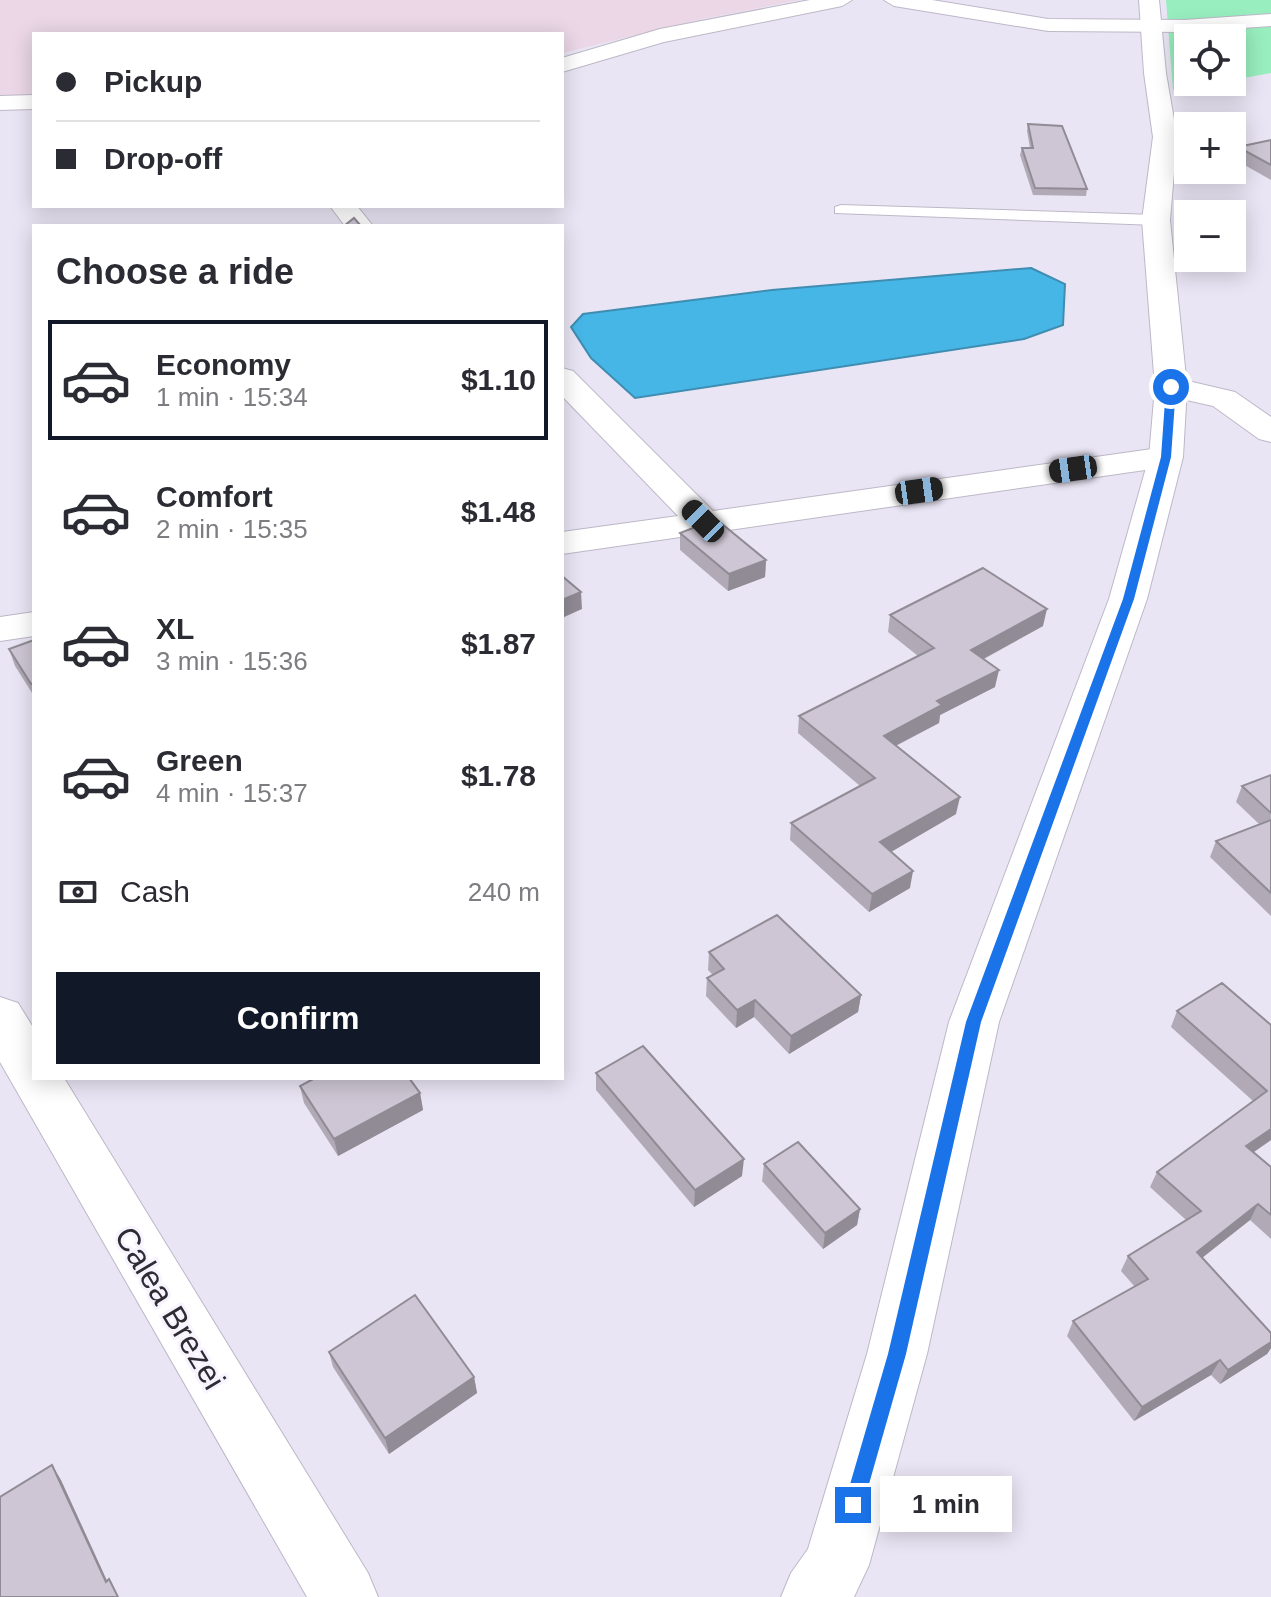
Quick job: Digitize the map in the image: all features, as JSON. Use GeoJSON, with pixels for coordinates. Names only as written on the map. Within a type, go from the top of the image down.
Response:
{"type":"FeatureCollection","features":[{"type":"Feature","properties":{"kind":"street"},"geometry":{"type":"LineString","coordinates":[[564,64],[660,36],[842,0]]}},
{"type":"Feature","properties":{"kind":"street"},"geometry":{"type":"LineString","coordinates":[[894,0],[1048,25],[1150,13],[1271,20]]}},
{"type":"Feature","properties":{"kind":"street"},"geometry":{"type":"LineString","coordinates":[[815,1597],[836,1565],[897,1354],[974,1022],[1128,599],[1166,457],[1171,387],[1156,220],[1165,137],[1150,13]]}},
{"type":"Feature","properties":{"kind":"street"},"geometry":{"type":"LineString","coordinates":[[0,103],[32,102]]}},
{"type":"Feature","properties":{"kind":"street"},"geometry":{"type":"LineString","coordinates":[[345,208],[357,224]]}},
{"type":"Feature","properties":{"kind":"street"},"geometry":{"type":"LineString","coordinates":[[564,380],[703,521]]}},
{"type":"Feature","properties":{"kind":"street"},"geometry":{"type":"LineString","coordinates":[[1171,387],[1224,399],[1271,432]]}},
{"type":"Feature","properties":{"kind":"street"},"geometry":{"type":"LineString","coordinates":[[564,543],[1166,457]]}},
{"type":"Feature","properties":{"kind":"street"},"geometry":{"type":"LineString","coordinates":[[0,629],[32,624]]}},
{"type":"Feature","properties":{"kind":"street","name":"Calea Brezei"},"geometry":{"type":"LineString","coordinates":[[0,1017],[32,1071]]}},
{"type":"Feature","properties":{"kind":"street","name":"Calea Brezei"},"geometry":{"type":"LineString","coordinates":[[37,1080],[344,1597]]}},
{"type":"Feature","properties":{"kind":"lane"},"geometry":{"type":"LineString","coordinates":[[841,210],[1156,220]]}},
{"type":"Feature","properties":{"kind":"shaded area"},"geometry":{"type":"Polygon","coordinates":[[[0,0],[800,0],[707,18],[564,53],[564,32],[32,32],[32,100],[0,104],[0,0]]]}},
{"type":"Feature","properties":{"kind":"green space"},"geometry":{"type":"Polygon","coordinates":[[[1166,0],[1271,0],[1271,73],[1246,77],[1246,24],[1174,24],[1173,90],[1166,0]]]}},
{"type":"Feature","properties":{"kind":"water"},"geometry":{"type":"Polygon","coordinates":[[[1031,268],[1065,284],[1063,325],[1024,339],[635,398],[591,358],[571,327],[583,314],[772,290],[1031,268]]]}},
{"type":"Feature","properties":{"kind":"building"},"geometry":{"type":"Polygon","coordinates":[[[1028,124],[1062,126],[1087,189],[1035,188],[1022,148],[1033,148],[1028,124]]]}},
{"type":"Feature","properties":{"kind":"building"},"geometry":{"type":"Polygon","coordinates":[[[1271,140],[1271,165],[1246,151],[1246,145],[1271,140]]]}},
{"type":"Feature","properties":{"kind":"building"},"geometry":{"type":"Polygon","coordinates":[[[716,519],[766,560],[729,574],[680,533],[716,519]]]}},
{"type":"Feature","properties":{"kind":"building"},"geometry":{"type":"Polygon","coordinates":[[[983,568],[1047,609],[971,650],[999,670],[937,701],[942,705],[884,736],[960,797],[880,842],[913,871],[872,894],[791,823],[875,778],[799,716],[934,648],[890,615],[983,568]]]}},
{"type":"Feature","properties":{"kind":"building"},"geometry":{"type":"Polygon","coordinates":[[[564,578],[581,592],[564,599],[564,578]]]}},
{"type":"Feature","properties":{"kind":"building"},"geometry":{"type":"Polygon","coordinates":[[[32,641],[32,684],[31,684],[9,649],[32,641]]]}},
{"type":"Feature","properties":{"kind":"building"},"geometry":{"type":"Polygon","coordinates":[[[1271,775],[1271,813],[1242,786],[1271,775]]]}},
{"type":"Feature","properties":{"kind":"building"},"geometry":{"type":"Polygon","coordinates":[[[1271,820],[1271,893],[1216,841],[1271,820]]]}},
{"type":"Feature","properties":{"kind":"building"},"geometry":{"type":"Polygon","coordinates":[[[777,915],[861,995],[791,1036],[755,1000],[737,1010],[707,978],[724,969],[709,952],[777,915]]]}},
{"type":"Feature","properties":{"kind":"building"},"geometry":{"type":"Polygon","coordinates":[[[1222,983],[1271,1025],[1271,1129],[1246,1146],[1271,1167],[1271,1215],[1258,1204],[1197,1252],[1271,1333],[1271,1342],[1228,1370],[1220,1360],[1142,1407],[1073,1321],[1148,1279],[1128,1256],[1201,1211],[1157,1172],[1267,1091],[1177,1011],[1222,983]]]}},
{"type":"Feature","properties":{"kind":"building"},"geometry":{"type":"Polygon","coordinates":[[[643,1046],[744,1159],[695,1190],[596,1073],[643,1046]]]}},
{"type":"Feature","properties":{"kind":"building"},"geometry":{"type":"Polygon","coordinates":[[[311,1080],[410,1080],[420,1093],[334,1139],[300,1086],[311,1080]]]}},
{"type":"Feature","properties":{"kind":"building"},"geometry":{"type":"Polygon","coordinates":[[[798,1142],[860,1209],[825,1233],[764,1164],[798,1142]]]}},
{"type":"Feature","properties":{"kind":"building"},"geometry":{"type":"Polygon","coordinates":[[[415,1295],[474,1377],[385,1438],[329,1352],[415,1295]]]}},
{"type":"Feature","properties":{"kind":"building"},"geometry":{"type":"Polygon","coordinates":[[[52,1465],[106,1582],[109,1579],[118,1597],[0,1597],[0,1497],[52,1465]]]}},
{"type":"Feature","properties":{"kind":"route"},"geometry":{"type":"LineString","coordinates":[[853,1505],[897,1354],[974,1022],[1128,599],[1166,457],[1171,387]]}}]}
